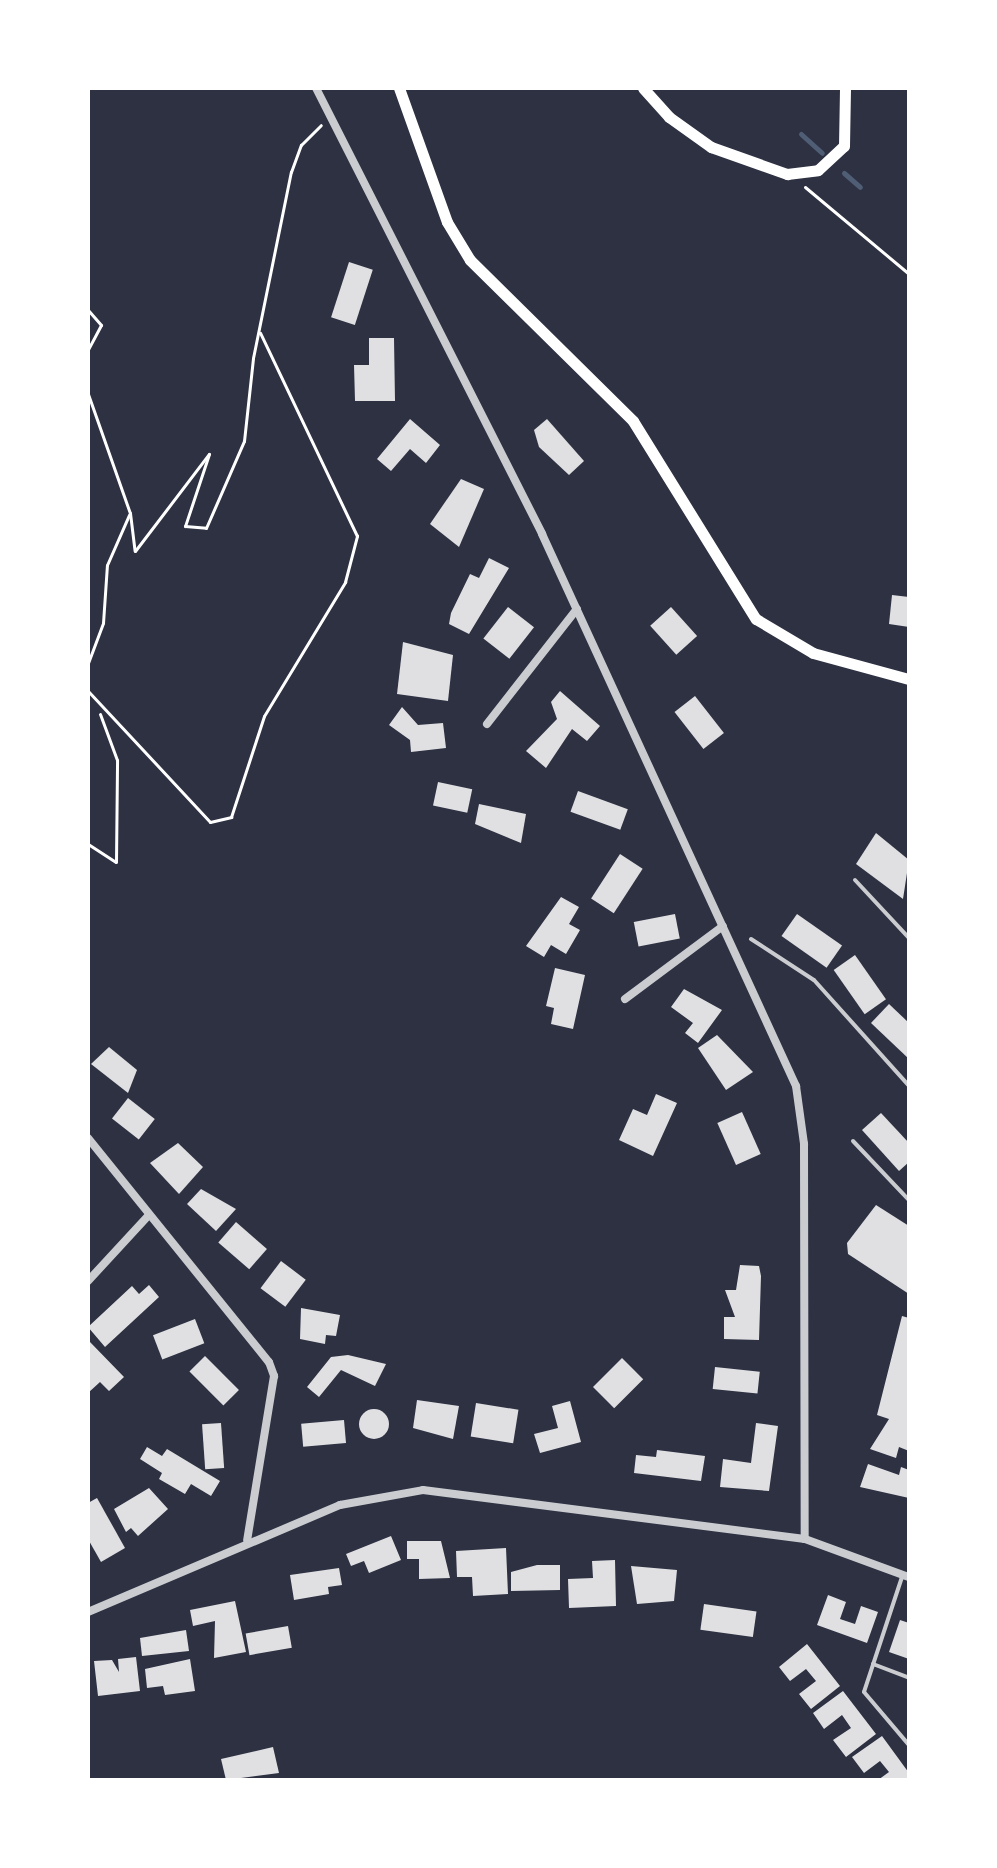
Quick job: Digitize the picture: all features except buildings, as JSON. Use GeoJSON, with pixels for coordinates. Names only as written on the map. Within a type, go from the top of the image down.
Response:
{"type":"FeatureCollection","features":[{"type":"Feature","properties":{"kind":"main road"},"geometry":{"type":"LineString","coordinates":[[399,88],[447,222],[470,260],[633,421],[756,619],[813,653],[909,679]]}},
{"type":"Feature","properties":{"kind":"main road"},"geometry":{"type":"LineString","coordinates":[[643,88],[711,147],[787,174],[818,170],[844,146],[845,88]]}},
{"type":"Feature","properties":{"kind":"street"},"geometry":{"type":"LineString","coordinates":[[316,88],[577,609],[796,1086],[802,1120],[805,1539]]}},
{"type":"Feature","properties":{"kind":"street"},"geometry":{"type":"LineString","coordinates":[[487,724],[577,609]]}},
{"type":"Feature","properties":{"kind":"street"},"geometry":{"type":"LineString","coordinates":[[625,999],[723,926]]}},
{"type":"Feature","properties":{"kind":"street"},"geometry":{"type":"LineString","coordinates":[[88,1138],[260,1348],[274,1376],[247,1540]]}},
{"type":"Feature","properties":{"kind":"street"},"geometry":{"type":"LineString","coordinates":[[88,1281],[149,1215]]}},
{"type":"Feature","properties":{"kind":"street"},"geometry":{"type":"LineString","coordinates":[[88,1612],[247,1540],[360,1499],[423,1490],[805,1539],[906,1576]]}},
{"type":"Feature","properties":{"kind":"lane"},"geometry":{"type":"LineString","coordinates":[[855,880],[909,938]]}},
{"type":"Feature","properties":{"kind":"lane"},"geometry":{"type":"LineString","coordinates":[[751,939],[814,980],[909,1086]]}},
{"type":"Feature","properties":{"kind":"lane"},"geometry":{"type":"LineString","coordinates":[[853,1141],[909,1200]]}},
{"type":"Feature","properties":{"kind":"lane"},"geometry":{"type":"LineString","coordinates":[[906,1576],[873,1664],[866,1702],[909,1745]]}},
{"type":"Feature","properties":{"kind":"lane"},"geometry":{"type":"LineString","coordinates":[[873,1664],[909,1678]]}},
{"type":"Feature","properties":{"kind":"path"},"geometry":{"type":"LineString","coordinates":[[88,394],[109,462],[128,508],[135,551],[209,454],[185,526],[206,528],[244,441],[260,333],[291,172],[301,145],[330,116]]}},
{"type":"Feature","properties":{"kind":"path"},"geometry":{"type":"LineString","coordinates":[[787,174],[909,274]]}},
{"type":"Feature","properties":{"kind":"path"},"geometry":{"type":"LineString","coordinates":[[88,310],[101,325],[88,349]]}},
{"type":"Feature","properties":{"kind":"path"},"geometry":{"type":"LineString","coordinates":[[88,698],[188,803],[210,822],[223,823],[240,801],[279,682],[355,560],[357,536],[340,488],[260,333]]}},
{"type":"Feature","properties":{"kind":"path"},"geometry":{"type":"LineString","coordinates":[[88,663],[103,623],[107,565],[128,508]]}},
{"type":"Feature","properties":{"kind":"path"},"geometry":{"type":"LineString","coordinates":[[88,691],[114,736],[116,862],[88,844]]}},
{"type":"Feature","properties":{"kind":"waterway"},"geometry":{"type":"LineString","coordinates":[[801,134],[822,153]]}},
{"type":"Feature","properties":{"kind":"waterway"},"geometry":{"type":"LineString","coordinates":[[844,173],[860,187]]}}]}
